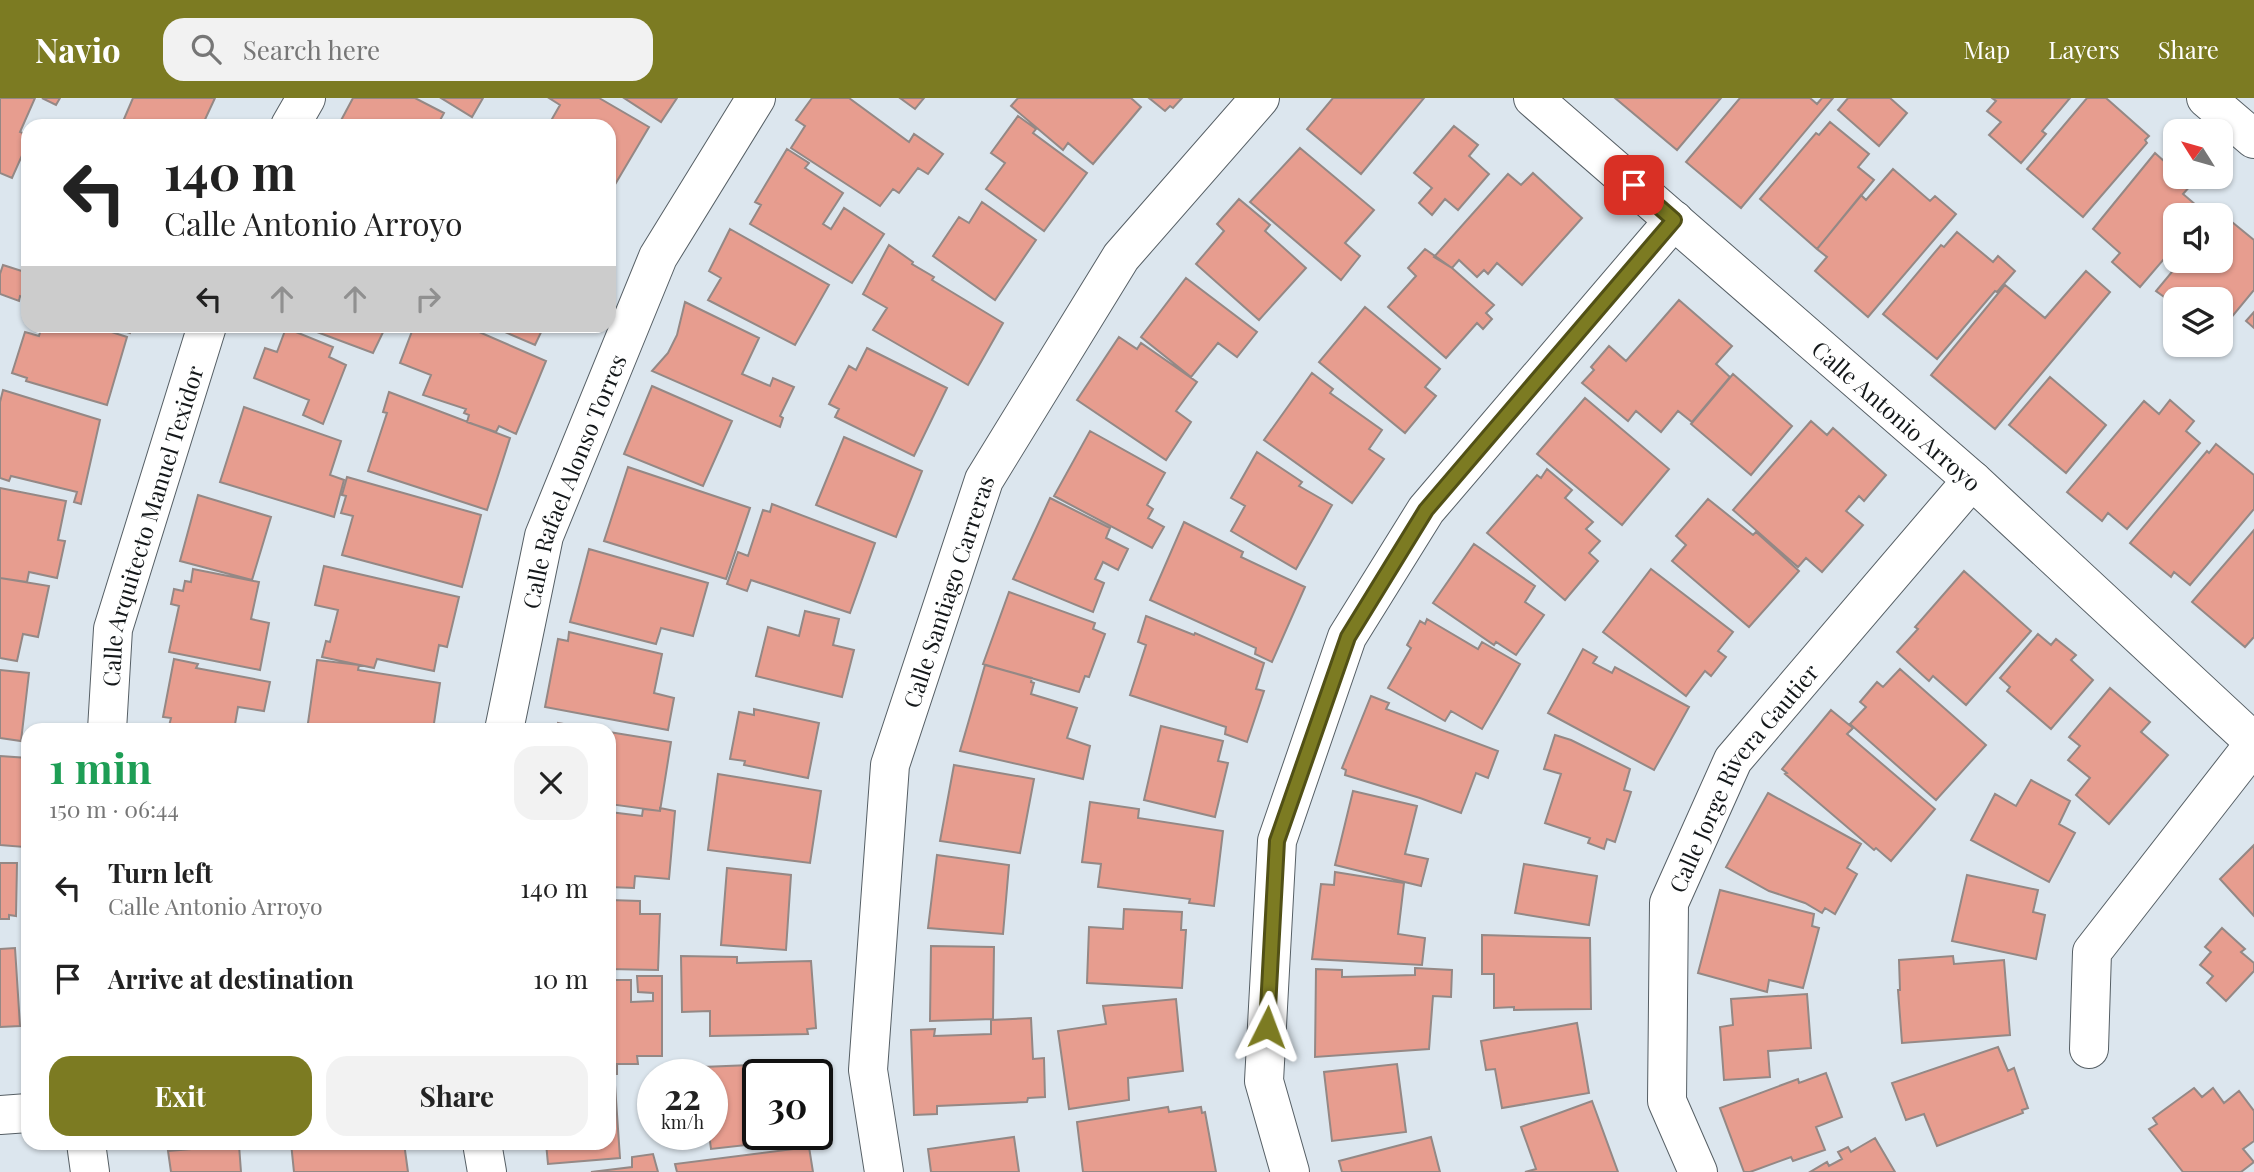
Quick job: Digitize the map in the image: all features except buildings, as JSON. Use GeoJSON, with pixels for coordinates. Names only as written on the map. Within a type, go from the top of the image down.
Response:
{"type":"FeatureCollection","features":[{"type":"Feature","properties":{"kind":"street"},"geometry":{"type":"LineString","coordinates":[[294,119],[306,98]]}},
{"type":"Feature","properties":{"kind":"street","name":"Calle Rafael Alonso Torres"},"geometry":{"type":"LineString","coordinates":[[505,723],[544,536],[658,257],[756,98]]}},
{"type":"Feature","properties":{"kind":"street","name":"Calle Santiago Carreras"},"geometry":{"type":"LineString","coordinates":[[884,1172],[868,1070],[890,765],[984,480],[1121,257],[1260,98]]}},
{"type":"Feature","properties":{"kind":"street","name":"Calle Antonio Arroyo"},"geometry":{"type":"LineString","coordinates":[[1533,98],[1972,480],[2254,743]]}},
{"type":"Feature","properties":{"kind":"street"},"geometry":{"type":"LineString","coordinates":[[2206,98],[2254,139]]}},
{"type":"Feature","properties":{"kind":"street"},"geometry":{"type":"LineString","coordinates":[[1290,1172],[1264,1081],[1277,841],[1348,637],[1426,510],[1674,220]]}},
{"type":"Feature","properties":{"kind":"street","name":"Calle Arquitecto Manuel Texidor"},"geometry":{"type":"LineString","coordinates":[[107,723],[113,629],[205,333]]}},
{"type":"Feature","properties":{"kind":"street","name":"Calle Jorge Rivera Gautier"},"geometry":{"type":"LineString","coordinates":[[1698,1172],[1667,1101],[1669,903],[1733,760],[1972,480]]}},
{"type":"Feature","properties":{"kind":"street"},"geometry":{"type":"LineString","coordinates":[[2089,1049],[2092,952],[2254,743]]}},
{"type":"Feature","properties":{"kind":"street"},"geometry":{"type":"LineString","coordinates":[[0,1115],[21,1114]]}},
{"type":"Feature","properties":{"kind":"street"},"geometry":{"type":"LineString","coordinates":[[87,1150],[90,1172]]}},
{"type":"Feature","properties":{"kind":"street"},"geometry":{"type":"LineString","coordinates":[[483,1150],[487,1172]]}},
{"type":"Feature","properties":{"kind":"route"},"geometry":{"type":"LineString","coordinates":[[1267,1027],[1277,841],[1348,637],[1426,510],[1674,220],[1634,185]]}}]}
